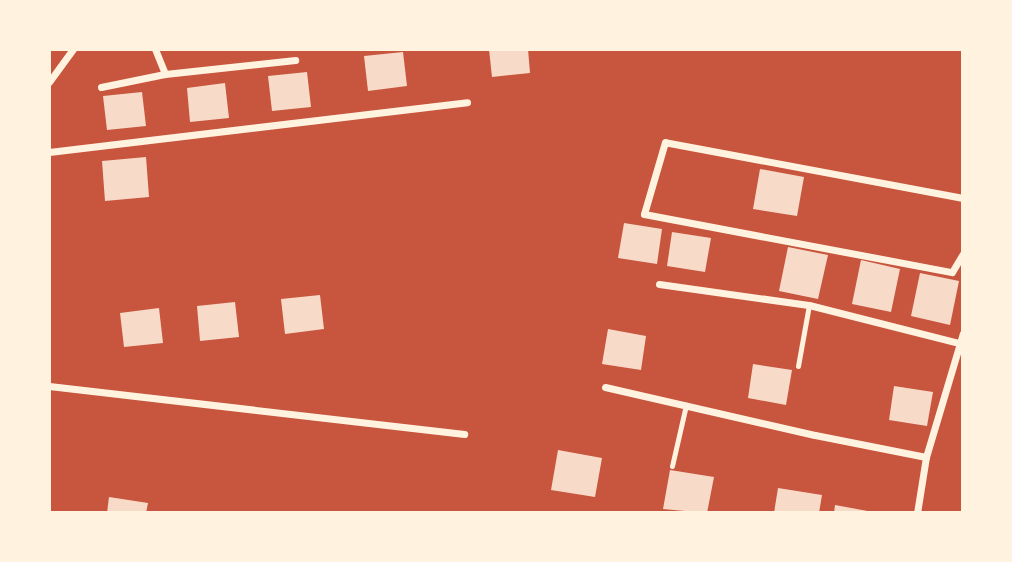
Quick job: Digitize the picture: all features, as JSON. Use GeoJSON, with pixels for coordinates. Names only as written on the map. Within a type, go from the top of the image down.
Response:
{"type":"FeatureCollection","features":[{"type":"Feature","properties":{"kind":"street"},"geometry":{"type":"LineString","coordinates":[[49,82],[73,49]]}},
{"type":"Feature","properties":{"kind":"street"},"geometry":{"type":"LineString","coordinates":[[155,49],[164,74]]}},
{"type":"Feature","properties":{"kind":"street"},"geometry":{"type":"LineString","coordinates":[[101,87],[164,74],[295,60]]}},
{"type":"Feature","properties":{"kind":"street"},"geometry":{"type":"LineString","coordinates":[[49,152],[467,102]]}},
{"type":"Feature","properties":{"kind":"street"},"geometry":{"type":"LineString","coordinates":[[963,198],[665,142],[644,214],[952,272],[963,254]]}},
{"type":"Feature","properties":{"kind":"street"},"geometry":{"type":"LineString","coordinates":[[659,284],[809,305],[960,343]]}},
{"type":"Feature","properties":{"kind":"street"},"geometry":{"type":"LineString","coordinates":[[917,513],[926,457],[963,333]]}},
{"type":"Feature","properties":{"kind":"street"},"geometry":{"type":"LineString","coordinates":[[49,386],[464,434]]}},
{"type":"Feature","properties":{"kind":"street"},"geometry":{"type":"LineString","coordinates":[[605,387],[815,435],[926,457]]}},
{"type":"Feature","properties":{"kind":"lane"},"geometry":{"type":"LineString","coordinates":[[797,366],[809,305]]}},
{"type":"Feature","properties":{"kind":"lane"},"geometry":{"type":"LineString","coordinates":[[672,466],[686,405]]}},
{"type":"Feature","properties":{"kind":"building"},"geometry":{"type":"Polygon","coordinates":[[[489,49],[528,49],[530,73],[492,77],[489,49]]]}},
{"type":"Feature","properties":{"kind":"building"},"geometry":{"type":"Polygon","coordinates":[[[403,52],[407,86],[368,91],[364,56],[403,52]]]}},
{"type":"Feature","properties":{"kind":"building"},"geometry":{"type":"Polygon","coordinates":[[[307,72],[311,107],[272,111],[268,76],[307,72]]]}},
{"type":"Feature","properties":{"kind":"building"},"geometry":{"type":"Polygon","coordinates":[[[225,83],[229,118],[190,122],[187,88],[225,83]]]}},
{"type":"Feature","properties":{"kind":"building"},"geometry":{"type":"Polygon","coordinates":[[[142,92],[146,126],[107,130],[103,96],[142,92]]]}},
{"type":"Feature","properties":{"kind":"building"},"geometry":{"type":"Polygon","coordinates":[[[146,157],[149,197],[105,201],[102,161],[146,157]]]}},
{"type":"Feature","properties":{"kind":"building"},"geometry":{"type":"Polygon","coordinates":[[[760,169],[804,177],[797,216],[753,209],[760,169]]]}},
{"type":"Feature","properties":{"kind":"building"},"geometry":{"type":"Polygon","coordinates":[[[624,223],[662,229],[657,264],[618,258],[624,223]]]}},
{"type":"Feature","properties":{"kind":"building"},"geometry":{"type":"Polygon","coordinates":[[[672,232],[711,238],[705,272],[667,266],[672,232]]]}},
{"type":"Feature","properties":{"kind":"building"},"geometry":{"type":"Polygon","coordinates":[[[788,247],[828,255],[818,299],[779,291],[788,247]]]}},
{"type":"Feature","properties":{"kind":"building"},"geometry":{"type":"Polygon","coordinates":[[[861,260],[900,269],[891,312],[852,304],[861,260]]]}},
{"type":"Feature","properties":{"kind":"building"},"geometry":{"type":"Polygon","coordinates":[[[920,273],[959,281],[950,325],[911,316],[920,273]]]}},
{"type":"Feature","properties":{"kind":"building"},"geometry":{"type":"Polygon","coordinates":[[[320,295],[324,329],[285,334],[281,299],[320,295]]]}},
{"type":"Feature","properties":{"kind":"building"},"geometry":{"type":"Polygon","coordinates":[[[235,302],[239,337],[200,341],[197,306],[235,302]]]}},
{"type":"Feature","properties":{"kind":"building"},"geometry":{"type":"Polygon","coordinates":[[[159,308],[163,343],[124,347],[120,313],[159,308]]]}},
{"type":"Feature","properties":{"kind":"building"},"geometry":{"type":"Polygon","coordinates":[[[608,329],[646,336],[641,370],[602,364],[608,329]]]}},
{"type":"Feature","properties":{"kind":"building"},"geometry":{"type":"Polygon","coordinates":[[[753,364],[792,370],[786,405],[748,398],[753,364]]]}},
{"type":"Feature","properties":{"kind":"building"},"geometry":{"type":"Polygon","coordinates":[[[894,386],[933,392],[927,426],[889,420],[894,386]]]}},
{"type":"Feature","properties":{"kind":"building"},"geometry":{"type":"Polygon","coordinates":[[[558,450],[602,458],[595,497],[551,490],[558,450]]]}},
{"type":"Feature","properties":{"kind":"building"},"geometry":{"type":"Polygon","coordinates":[[[670,470],[714,477],[707,513],[663,509],[670,470]]]}},
{"type":"Feature","properties":{"kind":"building"},"geometry":{"type":"Polygon","coordinates":[[[778,488],[822,495],[819,513],[774,513],[778,488]]]}},
{"type":"Feature","properties":{"kind":"building"},"geometry":{"type":"Polygon","coordinates":[[[109,497],[148,503],[146,513],[107,513],[109,497]]]}},
{"type":"Feature","properties":{"kind":"building"},"geometry":{"type":"Polygon","coordinates":[[[835,505],[873,512],[873,513],[834,513],[835,505]]]}}]}
